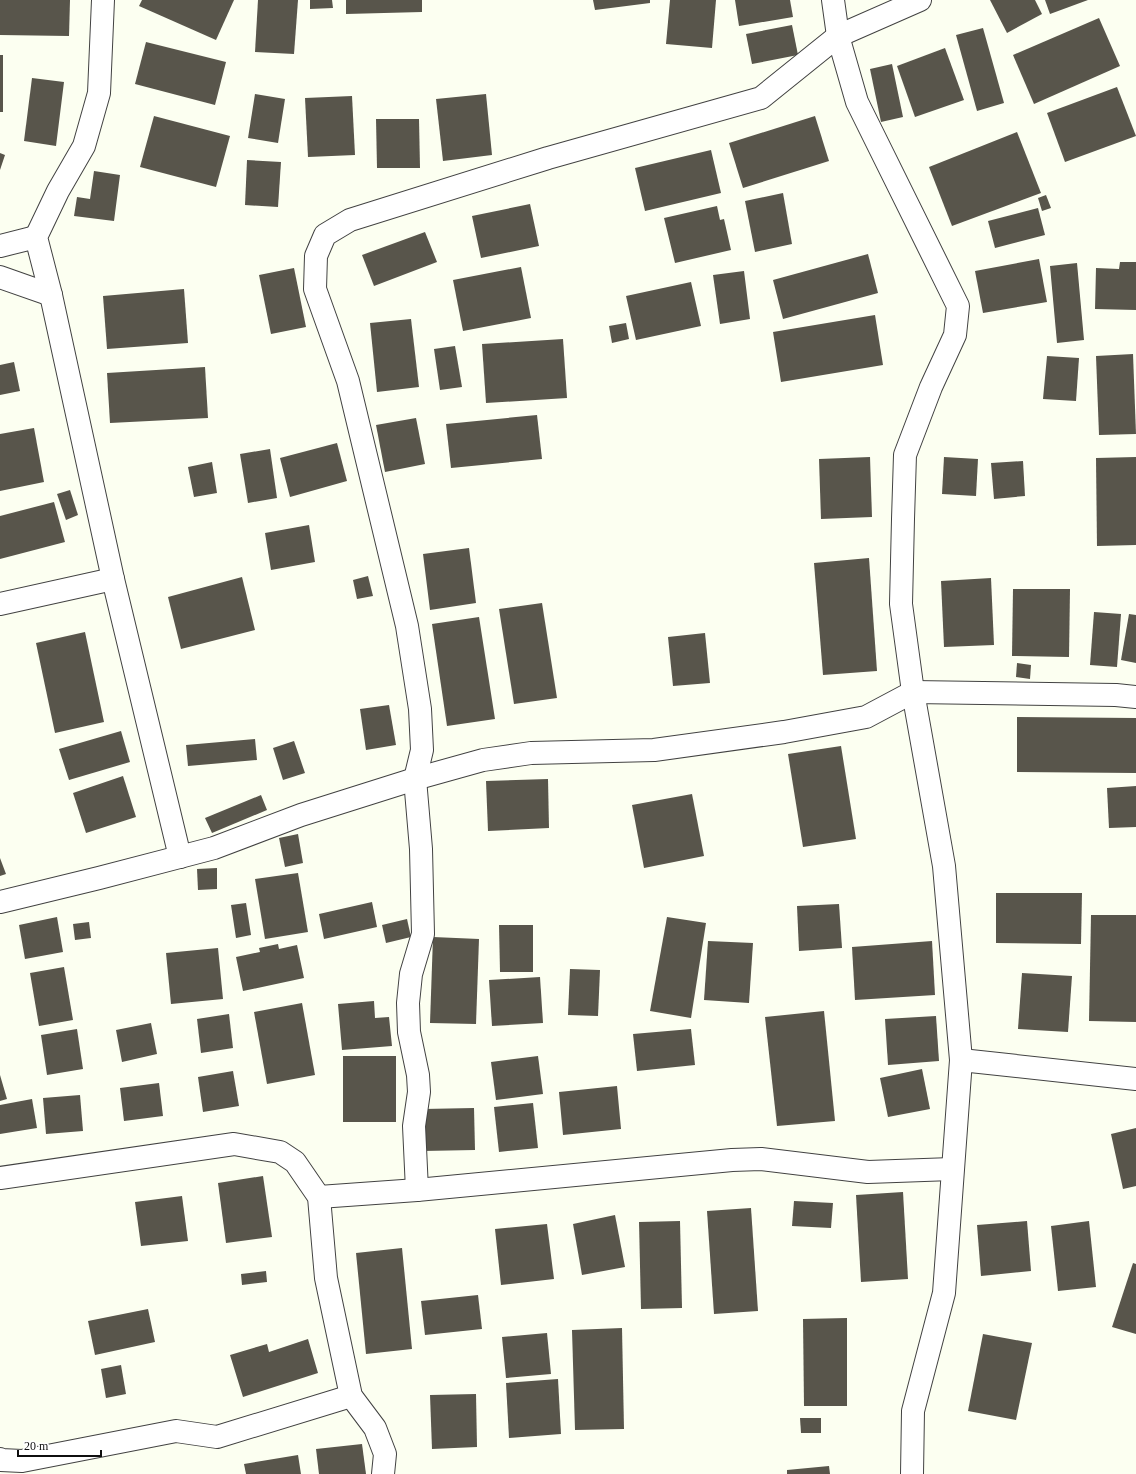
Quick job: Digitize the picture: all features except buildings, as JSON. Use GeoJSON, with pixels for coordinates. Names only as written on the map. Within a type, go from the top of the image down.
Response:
{"type":"FeatureCollection","features":[{"type":"Feature","properties":{"kind":"street"},"geometry":{"type":"LineString","coordinates":[[103,0],[99,93],[84,146],[58,191],[36,237],[51,295],[113,579],[180,857]]}},
{"type":"Feature","properties":{"kind":"street"},"geometry":{"type":"LineString","coordinates":[[833,0],[838,36],[857,102],[958,306],[955,335],[931,387],[905,455],[901,604],[913,692],[944,866],[961,1060],[944,1293],[913,1412],[912,1474]]}},
{"type":"Feature","properties":{"kind":"street"},"geometry":{"type":"LineString","coordinates":[[417,1190],[414,1126],[419,1092],[418,1075],[409,1032],[408,1003],[411,974],[423,934],[421,850],[415,779],[422,750],[420,709],[407,626],[348,381],[315,288],[316,256],[325,235],[350,220],[548,158],[761,98],[838,36],[920,0]]}},
{"type":"Feature","properties":{"kind":"street"},"geometry":{"type":"LineString","coordinates":[[0,246],[36,237]]}},
{"type":"Feature","properties":{"kind":"street"},"geometry":{"type":"LineString","coordinates":[[0,277],[51,295]]}},
{"type":"Feature","properties":{"kind":"street"},"geometry":{"type":"LineString","coordinates":[[0,604],[113,579]]}},
{"type":"Feature","properties":{"kind":"street"},"geometry":{"type":"LineString","coordinates":[[0,902],[214,848],[301,815],[415,779],[483,760],[531,753],[654,750],[799,729],[866,717],[913,692],[1108,695],[1136,697]]}},
{"type":"Feature","properties":{"kind":"street"},"geometry":{"type":"LineString","coordinates":[[961,1060],[1136,1078]]}},
{"type":"Feature","properties":{"kind":"street"},"geometry":{"type":"LineString","coordinates":[[0,1178],[234,1144],[280,1152],[295,1162],[319,1197],[326,1278],[351,1396],[375,1428],[385,1454],[383,1474]]}},
{"type":"Feature","properties":{"kind":"street"},"geometry":{"type":"LineString","coordinates":[[319,1197],[417,1190],[724,1161],[761,1159],[868,1172],[952,1170]]}},
{"type":"Feature","properties":{"kind":"street"},"geometry":{"type":"LineString","coordinates":[[0,1459],[22,1461],[176,1431],[217,1437],[351,1396]]}}]}
